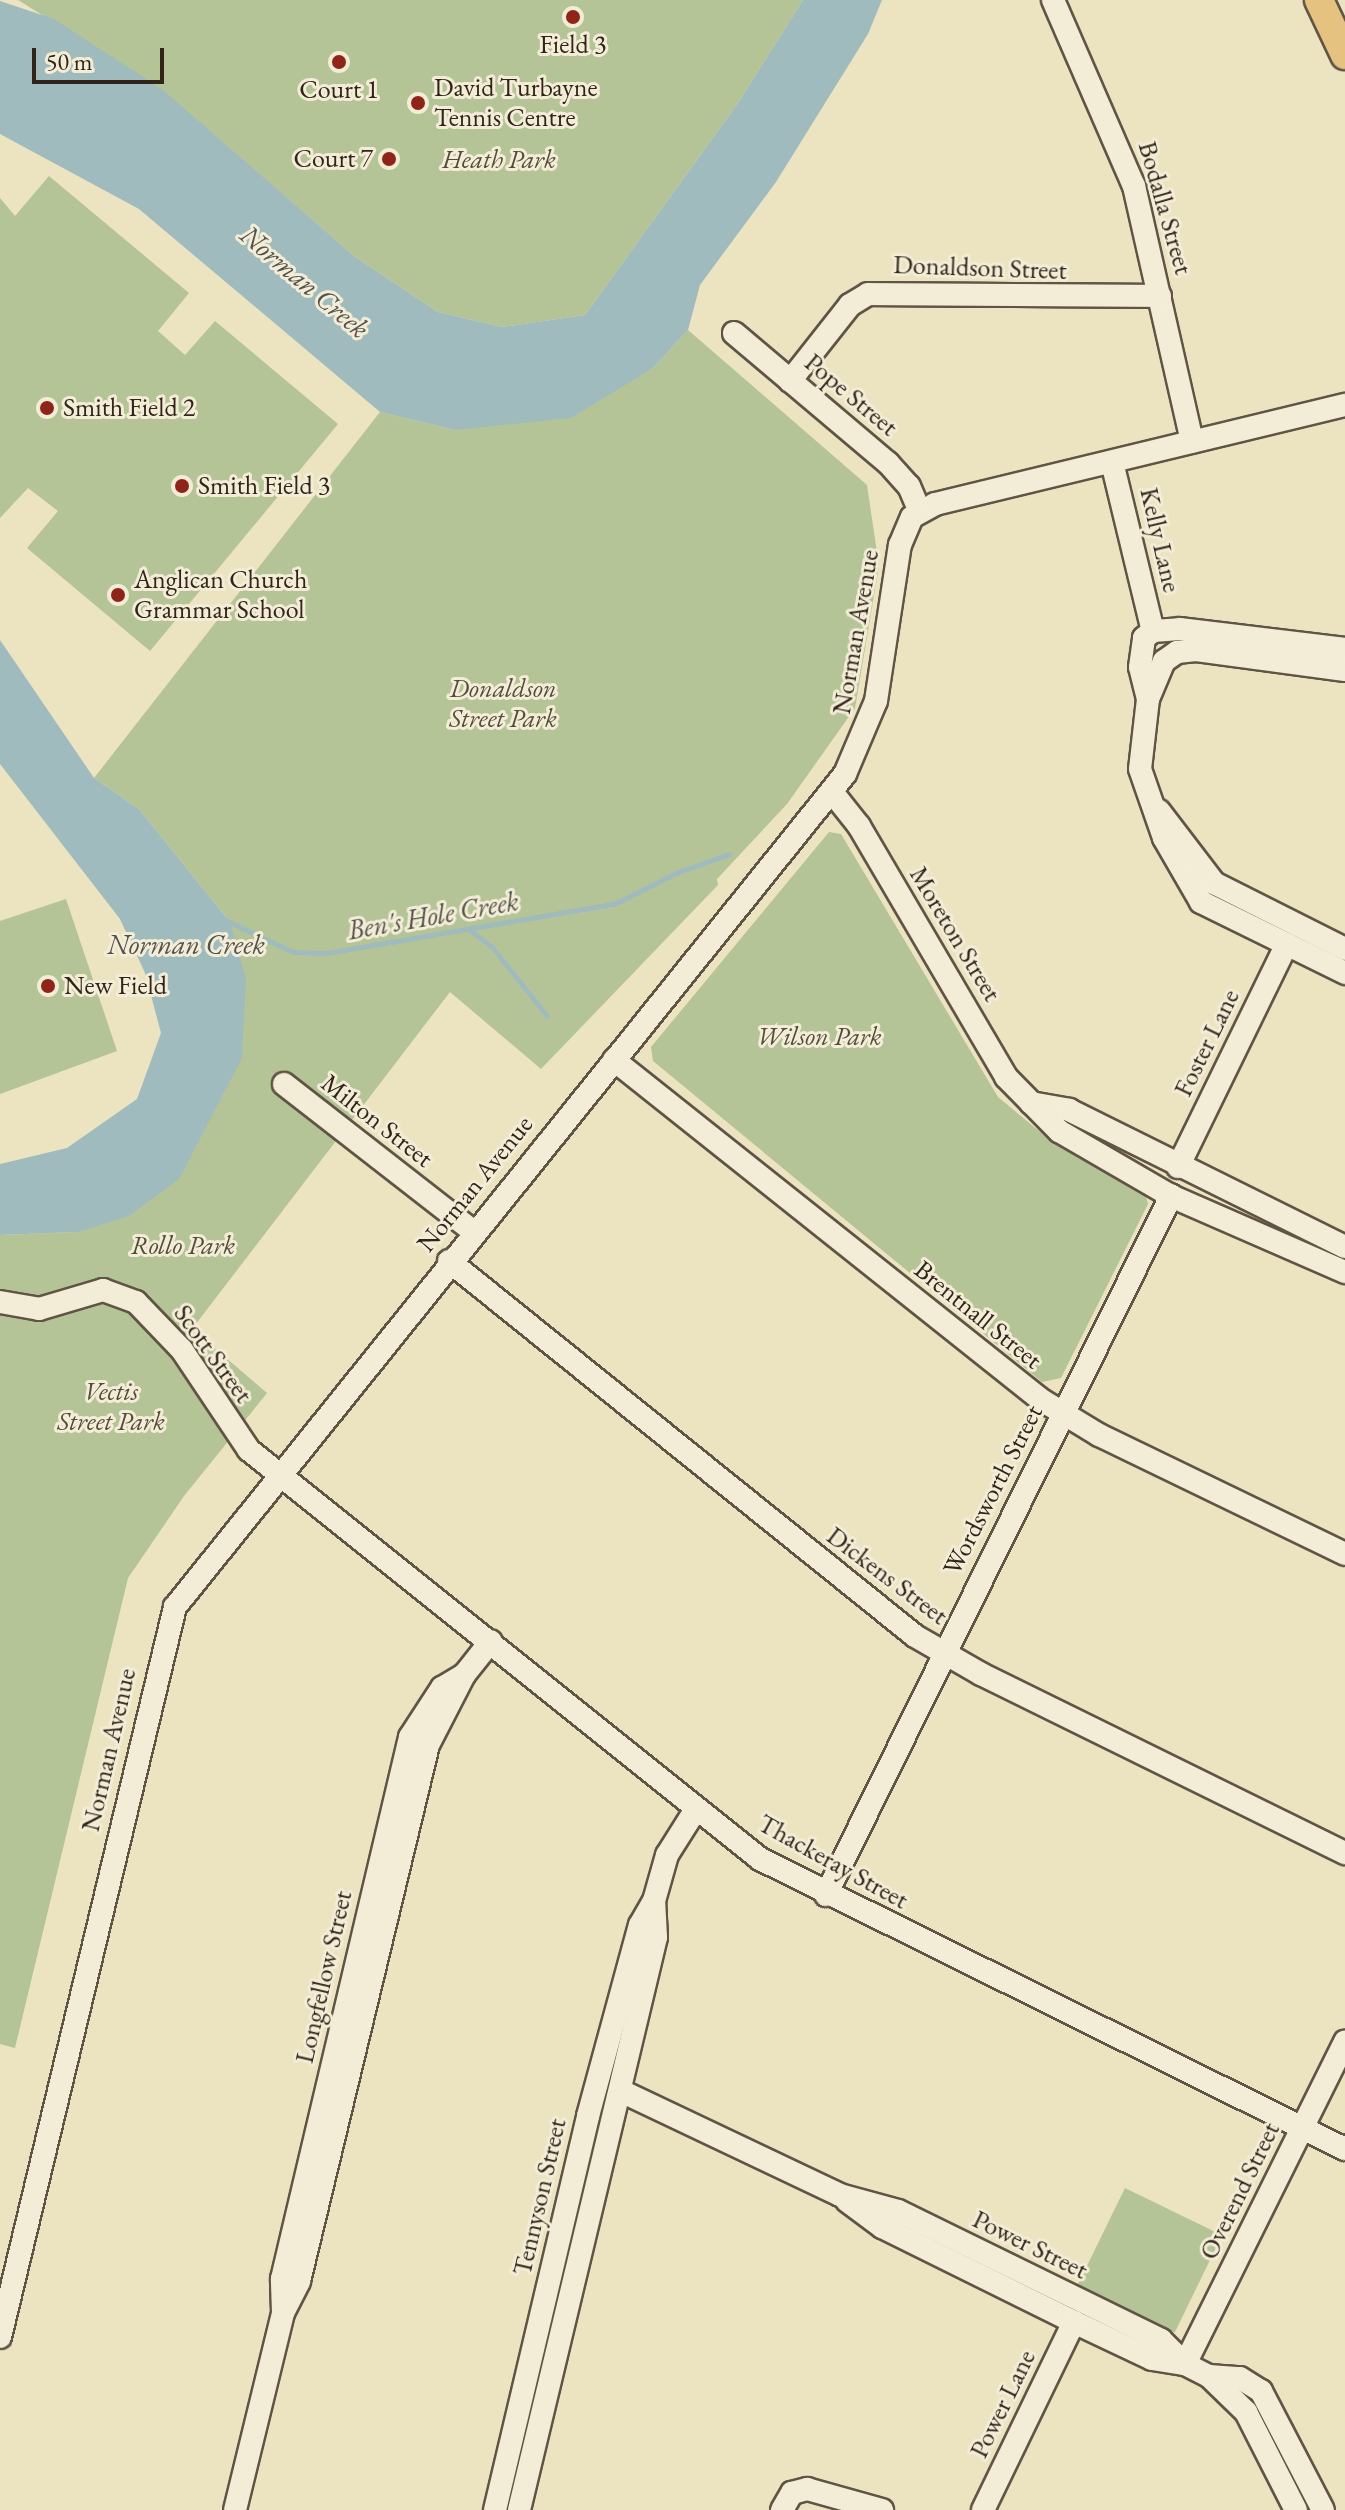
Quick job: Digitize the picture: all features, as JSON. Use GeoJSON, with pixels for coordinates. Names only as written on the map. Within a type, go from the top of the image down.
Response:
{"type":"FeatureCollection","features":[{"type":"Feature","properties":{"kind":"main road"},"geometry":{"type":"LineString","coordinates":[[1319,0],[1345,55]]}},
{"type":"Feature","properties":{"kind":"street","name":"Bodalla Street"},"geometry":{"type":"LineString","coordinates":[[1053,0],[1128,168],[1192,442]]}},
{"type":"Feature","properties":{"kind":"street","name":"Donaldson Street"},"geometry":{"type":"LineString","coordinates":[[790,381],[850,305],[868,294],[1160,296]]}},
{"type":"Feature","properties":{"kind":"street","name":"Pope Street"},"geometry":{"type":"LineString","coordinates":[[734,333],[900,474],[919,510]]}},
{"type":"Feature","properties":{"kind":"street"},"geometry":{"type":"LineString","coordinates":[[919,510],[1345,405]]}},
{"type":"Feature","properties":{"kind":"street","name":"Kelly Lane"},"geometry":{"type":"LineString","coordinates":[[1112,462],[1153,631]]}},
{"type":"Feature","properties":{"kind":"street","name":"Norman Avenue"},"geometry":{"type":"LineString","coordinates":[[0,2329],[168,1624],[183,1591],[832,792],[871,721],[902,538],[919,510]]}},
{"type":"Feature","properties":{"kind":"street"},"geometry":{"type":"LineString","coordinates":[[1148,699],[1140,667],[1144,638],[1153,631],[1180,629],[1345,649]]}},
{"type":"Feature","properties":{"kind":"street"},"geometry":{"type":"LineString","coordinates":[[1345,670],[1188,649],[1165,660],[1148,699],[1140,769],[1150,802],[1201,902],[1345,973]]}},
{"type":"Feature","properties":{"kind":"street","name":"Moreton Street"},"geometry":{"type":"LineString","coordinates":[[832,792],[859,826],[1006,1077],[1059,1131],[1171,1196],[1345,1272]]}},
{"type":"Feature","properties":{"kind":"street"},"geometry":{"type":"LineString","coordinates":[[1150,802],[1214,883],[1345,949]]}},
{"type":"Feature","properties":{"kind":"street","name":"Foster Lane"},"geometry":{"type":"LineString","coordinates":[[1178,1167],[1287,944]]}},
{"type":"Feature","properties":{"kind":"street","name":"Brentnall Street"},"geometry":{"type":"LineString","coordinates":[[614,1060],[1062,1413],[1345,1554]]}},
{"type":"Feature","properties":{"kind":"street","name":"Milton Street"},"geometry":{"type":"LineString","coordinates":[[284,1084],[473,1231]]}},
{"type":"Feature","properties":{"kind":"street"},"geometry":{"type":"LineString","coordinates":[[1031,1103],[1069,1110],[1178,1167],[1345,1247]]}},
{"type":"Feature","properties":{"kind":"street","name":"Wordsworth Street"},"geometry":{"type":"LineString","coordinates":[[826,1895],[1171,1196]]}},
{"type":"Feature","properties":{"kind":"street","name":"Dickens Street"},"geometry":{"type":"LineString","coordinates":[[449,1261],[897,1624],[943,1654],[1345,1853]]}},
{"type":"Feature","properties":{"kind":"street","name":"Scott Street"},"geometry":{"type":"LineString","coordinates":[[0,1302],[39,1309],[95,1291],[126,1296],[182,1350],[243,1444],[279,1471]]}},
{"type":"Feature","properties":{"kind":"street","name":"Thackeray Street"},"geometry":{"type":"LineString","coordinates":[[279,1471],[760,1859],[826,1895],[1345,2149]]}},
{"type":"Feature","properties":{"kind":"street","name":"Longfellow Street"},"geometry":{"type":"LineString","coordinates":[[235,2510],[283,2313],[282,2279],[410,1737],[442,1688],[464,1675],[491,1641]]}},
{"type":"Feature","properties":{"kind":"street","name":"Tennyson Street"},"geometry":{"type":"LineString","coordinates":[[495,2510],[593,2097],[640,1925],[654,1901],[667,1855],[696,1809]]}},
{"type":"Feature","properties":{"kind":"street","name":"Tennyson Street"},"geometry":{"type":"LineString","coordinates":[[519,2510],[656,1937],[654,1901]]}},
{"type":"Feature","properties":{"kind":"street","name":"Overend Street"},"geometry":{"type":"LineString","coordinates":[[1185,2364],[1345,2042]]}},
{"type":"Feature","properties":{"kind":"street","name":"Power Street"},"geometry":{"type":"LineString","coordinates":[[621,2091],[840,2195],[898,2211],[1161,2340],[1185,2364]]}},
{"type":"Feature","properties":{"kind":"street","name":"Power Street"},"geometry":{"type":"LineString","coordinates":[[840,2195],[882,2227],[1074,2322],[1152,2359],[1185,2364],[1209,2376],[1249,2417],[1296,2510]]}},
{"type":"Feature","properties":{"kind":"street","name":"Power Lane"},"geometry":{"type":"LineString","coordinates":[[983,2510],[1074,2322]]}},
{"type":"Feature","properties":{"kind":"street","name":"Power Street"},"geometry":{"type":"LineString","coordinates":[[1209,2376],[1240,2378],[1261,2391],[1323,2510]]}},
{"type":"Feature","properties":{"kind":"street"},"geometry":{"type":"LineString","coordinates":[[782,2510],[792,2493],[803,2489],[882,2510]]}},
{"type":"Feature","properties":{"kind":"green space","name":"Heath Park"},"geometry":{"type":"Polygon","coordinates":[[[18,0],[803,0],[738,103],[585,315],[502,327],[438,312],[354,256],[162,90],[18,0]]]}},
{"type":"Feature","properties":{"kind":"green space"},"geometry":{"type":"Polygon","coordinates":[[[49,176],[189,293],[158,331],[185,355],[215,321],[338,424],[150,651],[27,548],[58,511],[28,488],[0,518],[0,198],[15,216],[49,176]]]}},
{"type":"Feature","properties":{"kind":"green space","name":"Donaldson Street Park"},"geometry":{"type":"Polygon","coordinates":[[[688,330],[867,485],[879,566],[855,708],[787,804],[717,879],[718,885],[541,1069],[450,992],[192,1329],[267,1393],[184,1496],[128,1578],[15,2048],[0,2044],[0,1235],[78,1232],[230,922],[139,809],[94,778],[380,412],[455,430],[653,368],[688,330]]]}},
{"type":"Feature","properties":{"kind":"green space","name":"Wilson Park"},"geometry":{"type":"Polygon","coordinates":[[[829,832],[841,834],[998,1097],[1050,1140],[1145,1192],[1148,1204],[1061,1378],[1042,1382],[653,1061],[651,1047],[829,832]]]}},
{"type":"Feature","properties":{"kind":"green space","name":"New Field"},"geometry":{"type":"Polygon","coordinates":[[[66,899],[117,1051],[0,1094],[0,921],[66,899]]]}},
{"type":"Feature","properties":{"kind":"green space"},"geometry":{"type":"Polygon","coordinates":[[[1125,2188],[1222,2235],[1175,2332],[1078,2285],[1125,2188]]]}},
{"type":"Feature","properties":{"kind":"water","name":"Norman Creek"},"geometry":{"type":"Polygon","coordinates":[[[803,0],[882,0],[868,34],[776,182],[700,285],[688,330],[653,368],[571,418],[455,430],[380,412],[139,209],[0,134],[0,1],[54,19],[163,90],[354,256],[438,312],[502,327],[585,315],[738,103],[803,0]]]}},
{"type":"Feature","properties":{"kind":"water","name":"Norman Creek"},"geometry":{"type":"Polygon","coordinates":[[[0,640],[94,778],[139,809],[230,922],[246,979],[242,1058],[179,1179],[129,1216],[78,1232],[0,1235],[0,1164],[67,1148],[137,1099],[161,1033],[145,973],[120,919],[0,764],[0,640]]]}},
{"type":"Feature","properties":{"kind":"waterway","name":"Ben's Hole Creek"},"geometry":{"type":"LineString","coordinates":[[225,920],[293,952],[326,953],[614,904],[676,873],[729,854]]}},
{"type":"Feature","properties":{"kind":"waterway"},"geometry":{"type":"LineString","coordinates":[[471,931],[492,947],[547,1016]]}},
{"type":"Feature","properties":{"kind":"place","name":"Field 3"},"geometry":{"type":"Point","coordinates":[573,17]}},
{"type":"Feature","properties":{"kind":"place","name":"Court 1"},"geometry":{"type":"Point","coordinates":[339,62]}},
{"type":"Feature","properties":{"kind":"place","name":"David Turbayne Tennis Centre"},"geometry":{"type":"Point","coordinates":[418,103]}},
{"type":"Feature","properties":{"kind":"place","name":"Court 7"},"geometry":{"type":"Point","coordinates":[389,159]}},
{"type":"Feature","properties":{"kind":"place","name":"Smith Field 2"},"geometry":{"type":"Point","coordinates":[47,408]}},
{"type":"Feature","properties":{"kind":"place","name":"Smith Field 3"},"geometry":{"type":"Point","coordinates":[182,486]}},
{"type":"Feature","properties":{"kind":"place","name":"Anglican Church Grammar School"},"geometry":{"type":"Point","coordinates":[118,595]}},
{"type":"Feature","properties":{"kind":"place","name":"New Field"},"geometry":{"type":"Point","coordinates":[48,986]}},
{"type":"Feature","properties":{"kind":"park label","name":"Rollo Park"},"geometry":{"type":"Point","coordinates":[183,1246]}},
{"type":"Feature","properties":{"kind":"park label","name":"Vectis Street Park"},"geometry":{"type":"Point","coordinates":[111,1407]}}]}
